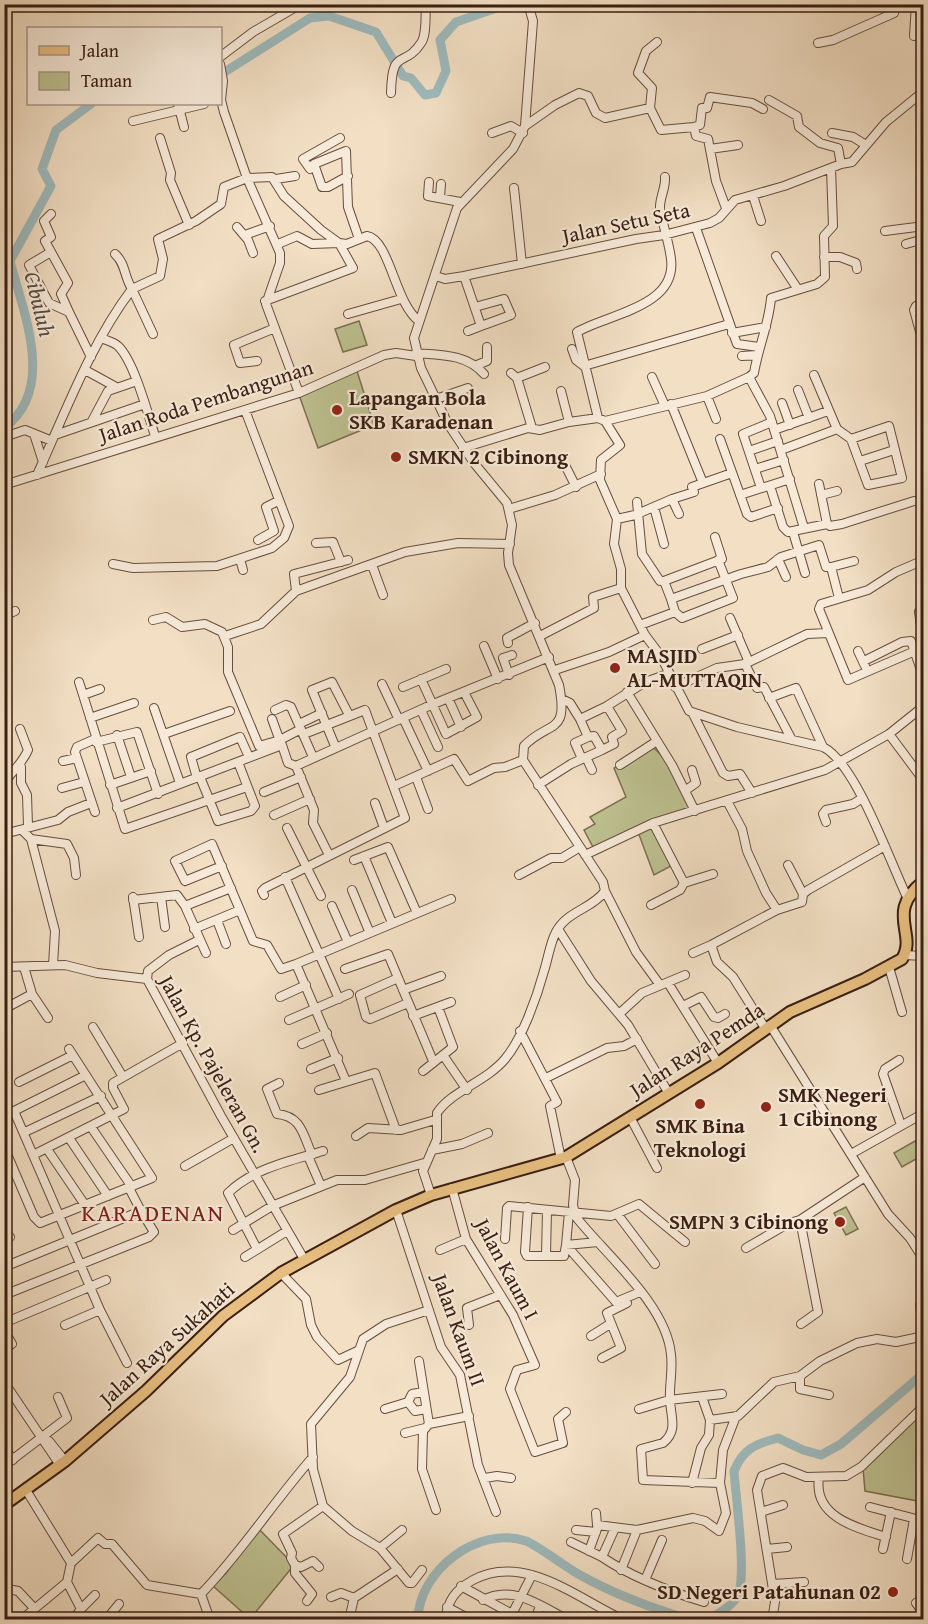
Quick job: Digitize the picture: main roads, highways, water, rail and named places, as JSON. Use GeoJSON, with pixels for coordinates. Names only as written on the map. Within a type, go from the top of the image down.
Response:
{"type":"FeatureCollection","features":[{"type":"Feature","properties":{"kind":"main road","name":"Jalan Raya Pemda"},"geometry":{"type":"LineString","coordinates":[[431,1195],[564,1158],[718,1063],[790,1012],[890,967],[904,955],[902,915],[907,897],[922,884]]}},
{"type":"Feature","properties":{"kind":"main road","name":"Jalan Raya Sukahati"},"geometry":{"type":"LineString","coordinates":[[4,1505],[63,1463],[152,1384],[223,1316],[281,1273],[396,1210],[431,1195]]}},
{"type":"Feature","properties":{"kind":"waterway","name":"Cibuluh"},"geometry":{"type":"LineString","coordinates":[[222,74],[310,18],[329,16],[376,32],[403,76],[411,78],[425,95],[436,93],[446,71],[440,40],[456,22],[508,4]]}},
{"type":"Feature","properties":{"kind":"waterway","name":"Cibuluh"},"geometry":{"type":"LineString","coordinates":[[4,428],[20,412],[29,393],[33,371],[28,326],[10,261],[51,186],[42,169],[56,130],[90,105]]}},
{"type":"Feature","properties":{"kind":"waterway"},"geometry":{"type":"LineString","coordinates":[[709,1620],[731,1604],[739,1592],[741,1551],[734,1471],[741,1457],[756,1445],[778,1438],[803,1450],[821,1455],[841,1444],[924,1373]]}},
{"type":"Feature","properties":{"kind":"waterway"},"geometry":{"type":"LineString","coordinates":[[418,1620],[421,1602],[428,1585],[454,1556],[471,1546],[489,1540],[508,1538],[531,1543],[580,1575],[620,1595],[692,1620]]}},
{"type":"Feature","properties":{"kind":"place","name":"Lapangan Bola SKB Karadenan"},"geometry":{"type":"Point","coordinates":[337,410]}},
{"type":"Feature","properties":{"kind":"place","name":"SMKN 2 Cibinong"},"geometry":{"type":"Point","coordinates":[396,457]}},
{"type":"Feature","properties":{"kind":"place","name":"MASJID AL-MUTTAQIN"},"geometry":{"type":"Point","coordinates":[615,668]}},
{"type":"Feature","properties":{"kind":"place","name":"SMK Bina Teknologi"},"geometry":{"type":"Point","coordinates":[700,1104]}},
{"type":"Feature","properties":{"kind":"place","name":"SMK Negeri 1 Cibinong"},"geometry":{"type":"Point","coordinates":[766,1107]}},
{"type":"Feature","properties":{"kind":"place","name":"SMPN 3 Cibinong"},"geometry":{"type":"Point","coordinates":[840,1222]}},
{"type":"Feature","properties":{"kind":"place","name":"SD Negeri Patahunan 02"},"geometry":{"type":"Point","coordinates":[893,1592]}},
{"type":"Feature","properties":{"kind":"district","name":"KARADENAN"},"geometry":{"type":"Point","coordinates":[153,1213]}}]}
